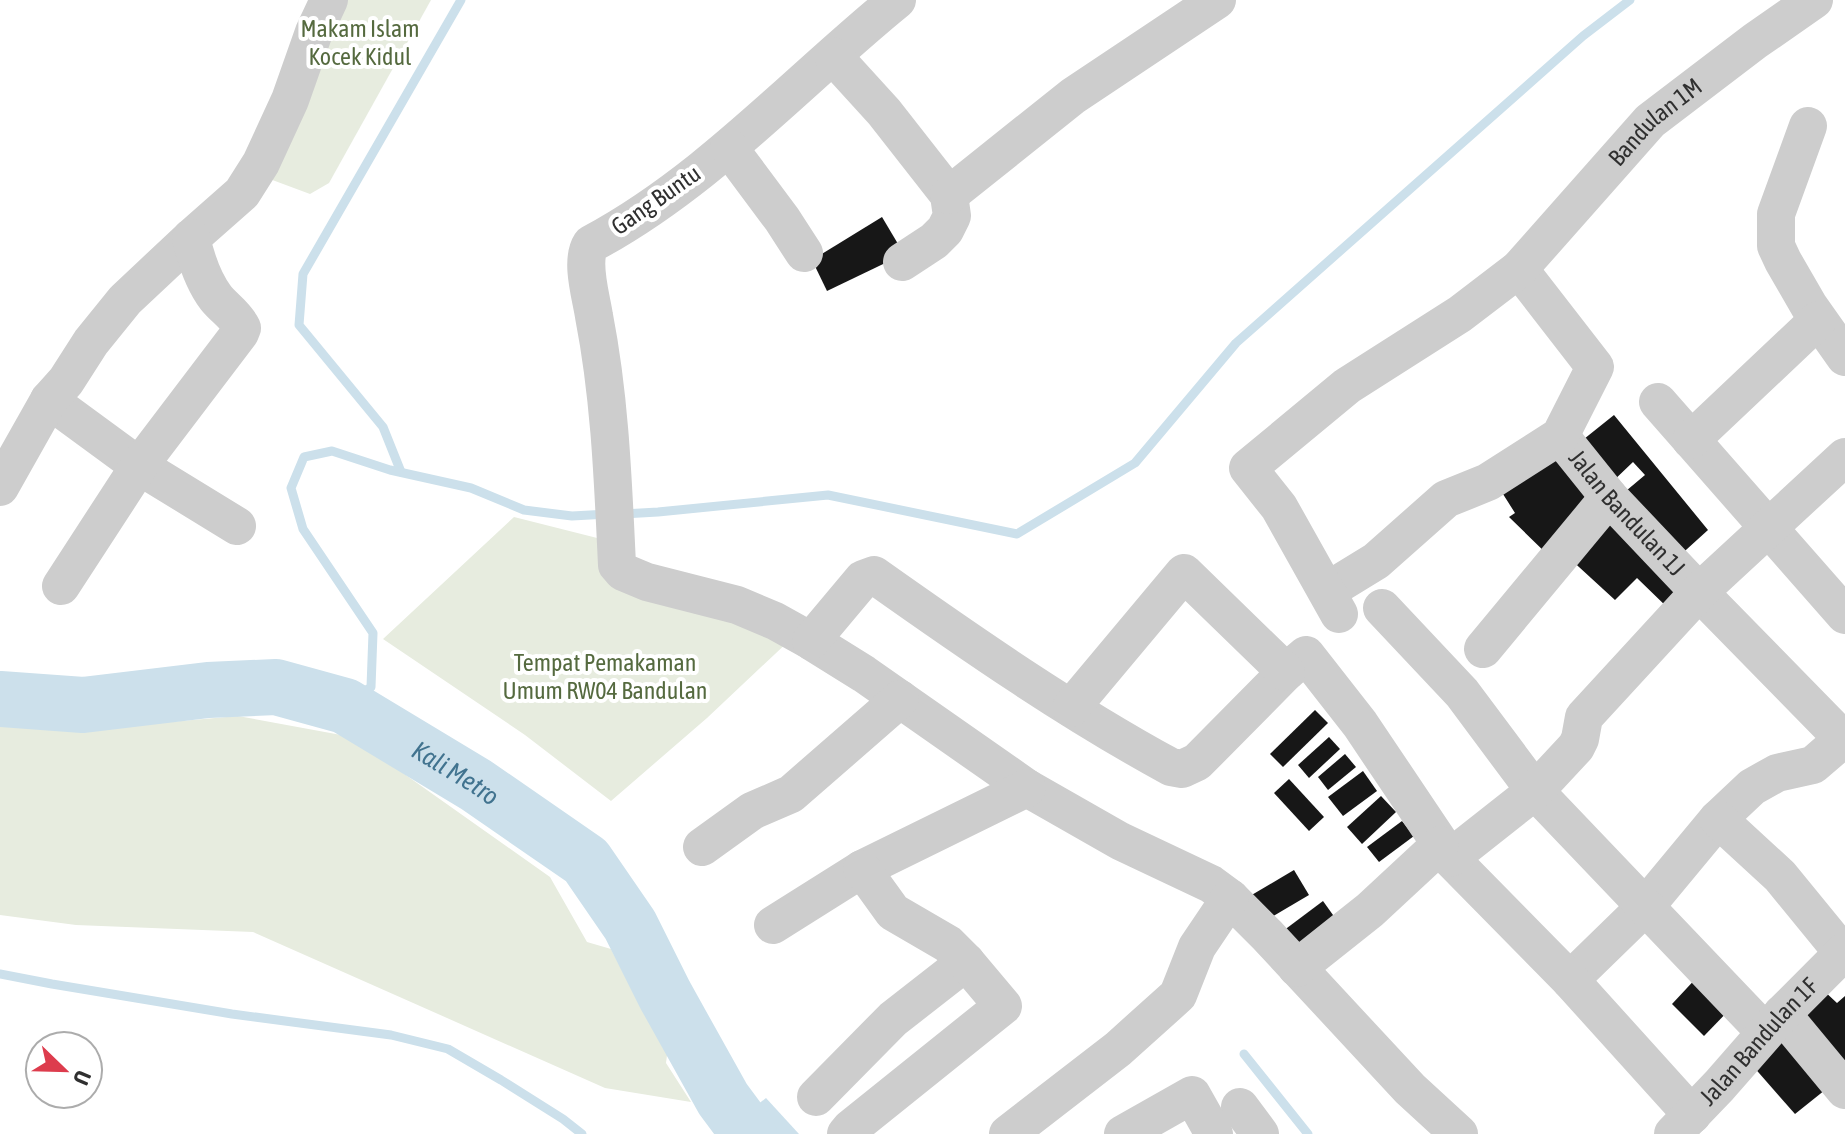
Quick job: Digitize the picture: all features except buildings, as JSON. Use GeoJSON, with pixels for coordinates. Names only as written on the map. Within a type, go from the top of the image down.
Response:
{"type":"FeatureCollection","features":[{"type":"Feature","properties":{"kind":"street"},"geometry":{"type":"LineString","coordinates":[[0,487],[49,400],[125,300],[242,193],[261,163],[290,100],[329,0]]}},
{"type":"Feature","properties":{"kind":"street","name":"Gang Buntu"},"geometry":{"type":"LineString","coordinates":[[811,641],[737,605],[647,582],[623,572],[617,565],[607,390],[590,294],[586,251],[591,244],[636,219],[729,148],[897,0]]}},
{"type":"Feature","properties":{"kind":"street"},"geometry":{"type":"LineString","coordinates":[[949,195],[1073,96],[1217,0]]}},
{"type":"Feature","properties":{"kind":"street","name":"Bandulan 1M"},"geometry":{"type":"LineString","coordinates":[[1560,436],[1488,482],[1446,499],[1333,603],[1279,507],[1248,468],[1347,386],[1460,314],[1519,269],[1650,121],[1814,0]]}},
{"type":"Feature","properties":{"kind":"street"},"geometry":{"type":"LineString","coordinates":[[833,56],[884,112],[949,195],[952,216],[945,230],[902,262]]}},
{"type":"Feature","properties":{"kind":"street"},"geometry":{"type":"LineString","coordinates":[[1808,126],[1776,214],[1776,246],[1818,320],[1845,357]]}},
{"type":"Feature","properties":{"kind":"street"},"geometry":{"type":"LineString","coordinates":[[729,148],[804,253]]}},
{"type":"Feature","properties":{"kind":"street"},"geometry":{"type":"LineString","coordinates":[[61,586],[139,466],[242,328],[237,318],[209,288],[191,238]]}},
{"type":"Feature","properties":{"kind":"street","name":"Jalan Bandulan 1J"},"geometry":{"type":"LineString","coordinates":[[1519,269],[1595,367],[1560,436],[1609,497],[1699,592],[1845,457]]}},
{"type":"Feature","properties":{"kind":"street"},"geometry":{"type":"LineString","coordinates":[[1691,440],[1818,320]]}},
{"type":"Feature","properties":{"kind":"street"},"geometry":{"type":"LineString","coordinates":[[49,400],[139,466],[237,526]]}},
{"type":"Feature","properties":{"kind":"street"},"geometry":{"type":"LineString","coordinates":[[1658,402],[1845,615]]}},
{"type":"Feature","properties":{"kind":"street"},"geometry":{"type":"LineString","coordinates":[[1483,649],[1609,497]]}},
{"type":"Feature","properties":{"kind":"street"},"geometry":{"type":"LineString","coordinates":[[1071,708],[1184,573],[1286,672]]}},
{"type":"Feature","properties":{"kind":"street"},"geometry":{"type":"LineString","coordinates":[[1459,1134],[1410,1089],[1230,898],[1211,884],[1120,841],[1027,788],[811,641],[863,579],[874,575],[948,628],[1071,708],[1157,760],[1182,769],[1197,762],[1306,655],[1360,724],[1445,852],[1570,980],[1683,1124]]}},
{"type":"Feature","properties":{"kind":"street"},"geometry":{"type":"LineString","coordinates":[[1297,968],[1445,852],[1535,791],[1576,747],[1584,717],[1699,592],[1841,749],[1813,765],[1777,773],[1752,787],[1718,819],[1645,907],[1570,980]]}},
{"type":"Feature","properties":{"kind":"street"},"geometry":{"type":"LineString","coordinates":[[1382,608],[1462,693],[1535,791],[1645,907],[1845,1090]]}},
{"type":"Feature","properties":{"kind":"street"},"geometry":{"type":"LineString","coordinates":[[702,847],[752,811],[791,794],[900,699]]}},
{"type":"Feature","properties":{"kind":"street"},"geometry":{"type":"LineString","coordinates":[[773,925],[862,869],[1027,788]]}},
{"type":"Feature","properties":{"kind":"street"},"geometry":{"type":"LineString","coordinates":[[1718,819],[1780,876],[1841,963]]}},
{"type":"Feature","properties":{"kind":"street"},"geometry":{"type":"LineString","coordinates":[[846,1134],[1003,1006],[948,944],[893,912],[862,869]]}},
{"type":"Feature","properties":{"kind":"street"},"geometry":{"type":"LineString","coordinates":[[1008,1134],[1118,1049],[1178,995],[1197,947],[1230,898]]}},
{"type":"Feature","properties":{"kind":"street"},"geometry":{"type":"LineString","coordinates":[[816,1097],[893,1019],[966,962]]}},
{"type":"Feature","properties":{"kind":"street","name":"Jalan Bandulan 1F"},"geometry":{"type":"LineString","coordinates":[[1683,1124],[1774,1023],[1841,963]]}},
{"type":"Feature","properties":{"kind":"street"},"geometry":{"type":"LineString","coordinates":[[1123,1134],[1161,1124],[1192,1095],[1214,1134]]}},
{"type":"Feature","properties":{"kind":"green space","name":"Makam Islam Kocek Kidul"},"geometry":{"type":"Polygon","coordinates":[[[336,0],[431,0],[329,183],[310,194],[267,178],[336,0]]]}},
{"type":"Feature","properties":{"kind":"green space","name":"Tempat Pemakaman Umum RW04 Bandulan"},"geometry":{"type":"Polygon","coordinates":[[[514,517],[609,541],[611,571],[792,638],[707,718],[611,801],[525,735],[383,639],[514,517]]]}},
{"type":"Feature","properties":{"kind":"green space"},"geometry":{"type":"Polygon","coordinates":[[[238,716],[352,737],[550,877],[587,942],[611,949],[625,976],[673,1009],[666,1063],[691,1102],[605,1088],[253,932],[76,925],[0,915],[0,726],[67,731],[238,716]]]}},
{"type":"Feature","properties":{"kind":"water"},"geometry":{"type":"Polygon","coordinates":[[[766,1098],[799,1134],[720,1134],[766,1098]]]}},
{"type":"Feature","properties":{"kind":"waterway"},"geometry":{"type":"LineString","coordinates":[[401,472],[383,427],[299,325],[303,274],[461,0]]}},
{"type":"Feature","properties":{"kind":"waterway"},"geometry":{"type":"LineString","coordinates":[[623,514],[828,495],[1017,534],[1135,463],[1236,343],[1583,36],[1630,0]]}},
{"type":"Feature","properties":{"kind":"waterway"},"geometry":{"type":"LineString","coordinates":[[345,706],[371,687],[373,633],[303,529],[291,488],[304,457],[332,451],[390,470],[471,488],[524,510],[572,516],[608,514]]}},
{"type":"Feature","properties":{"kind":"waterway","name":"Kali Metro"},"geometry":{"type":"LineString","coordinates":[[0,699],[83,705],[208,690],[276,687],[345,706],[476,785],[586,861],[630,925],[723,1099],[749,1134]]}},
{"type":"Feature","properties":{"kind":"waterway"},"geometry":{"type":"LineString","coordinates":[[0,974],[232,1014],[391,1035],[448,1049],[563,1119],[582,1134]]}},
{"type":"Feature","properties":{"kind":"waterway"},"geometry":{"type":"LineString","coordinates":[[1244,1054],[1308,1134]]}}]}
